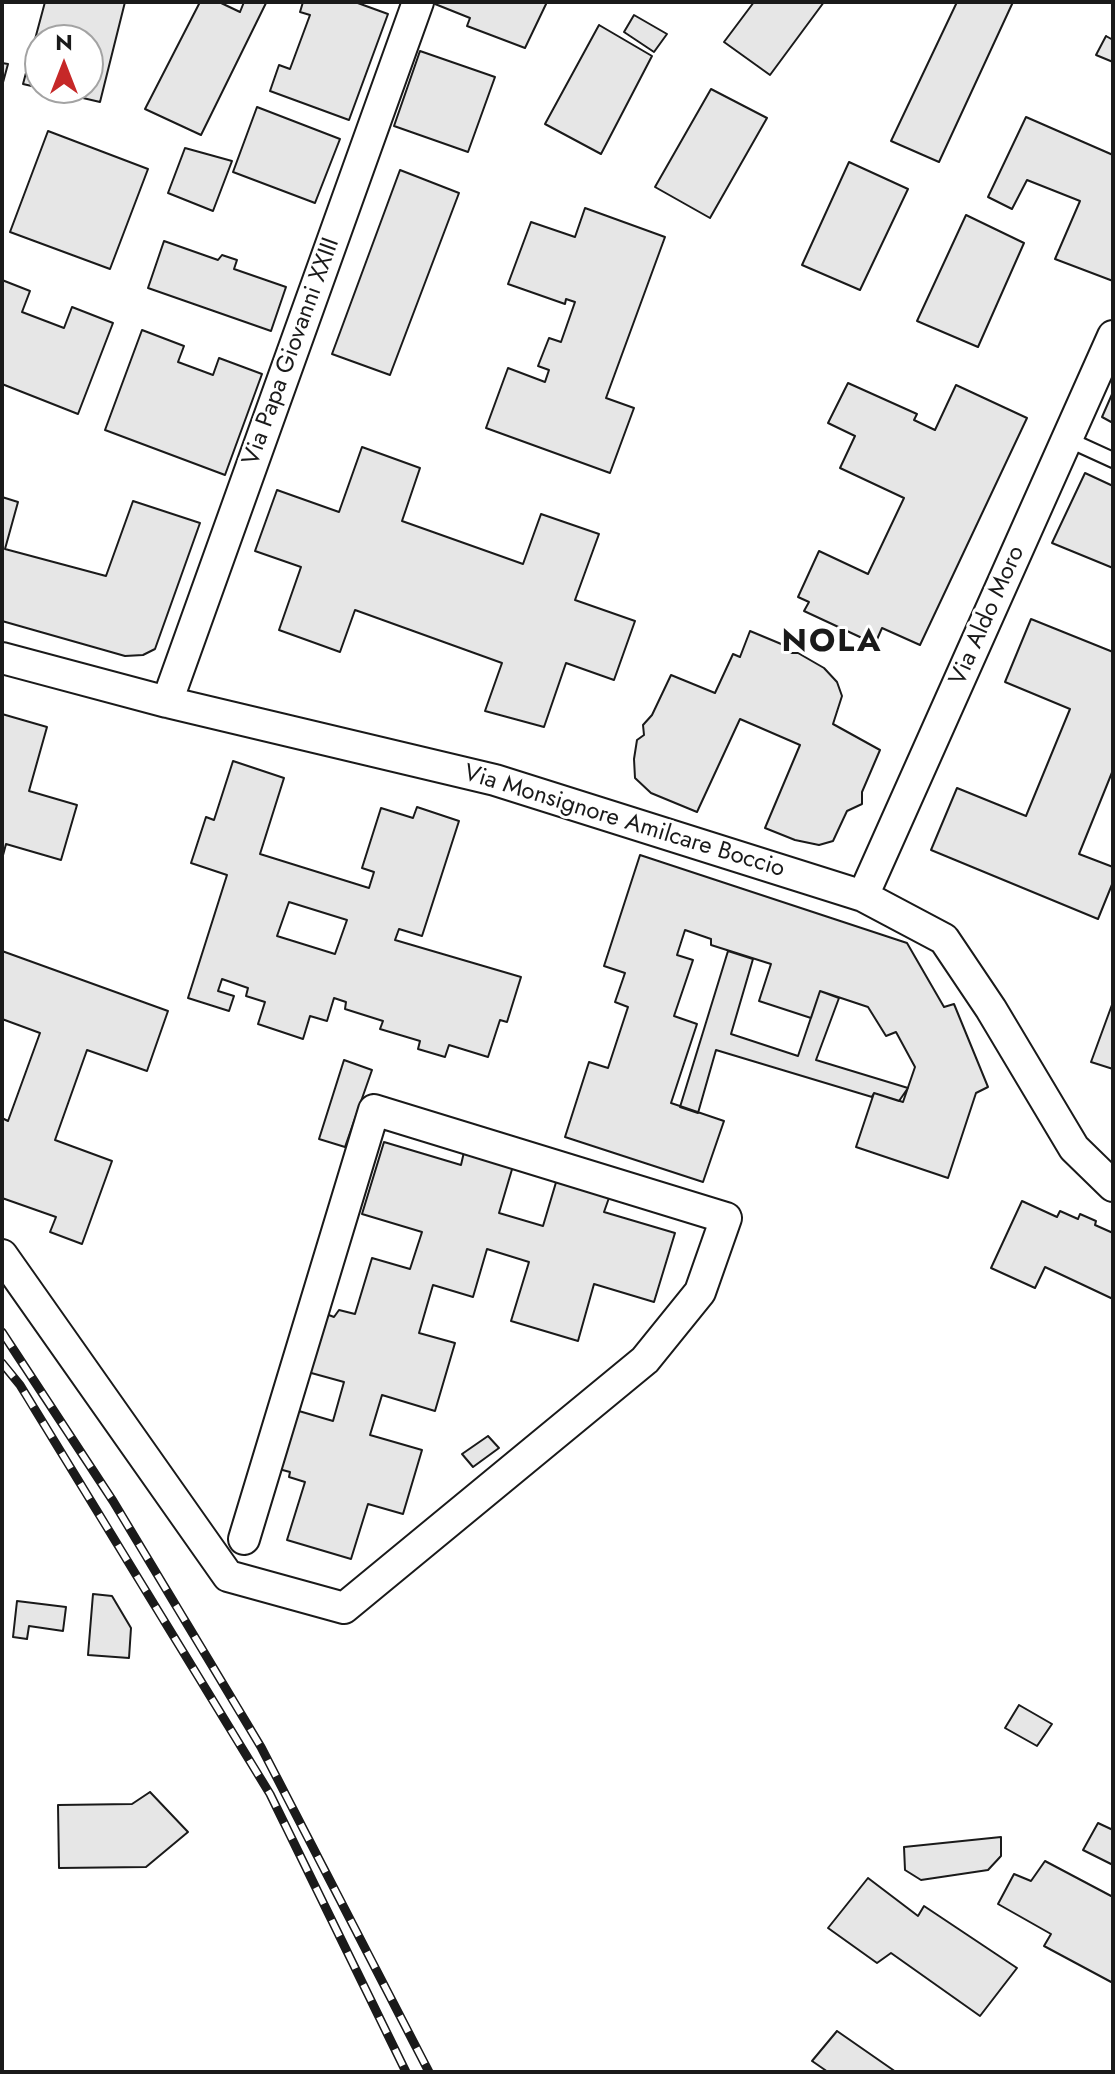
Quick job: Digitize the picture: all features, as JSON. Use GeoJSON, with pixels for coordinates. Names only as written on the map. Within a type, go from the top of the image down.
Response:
{"type":"FeatureCollection","features":[{"type":"Feature","properties":{"kind":"street","name":"Via Papa Giovanni XXIII"},"geometry":{"type":"LineString","coordinates":[[167,702],[418,2]]}},
{"type":"Feature","properties":{"kind":"street","name":"Via Aldo Moro"},"geometry":{"type":"LineString","coordinates":[[863,896],[1113,336]]}},
{"type":"Feature","properties":{"kind":"street","name":"Via Monsignore Amilcare Boccio"},"geometry":{"type":"LineString","coordinates":[[2,658],[167,702],[495,780],[863,896],[944,939],[991,1009],[1074,1148],[1113,1186]]}},
{"type":"Feature","properties":{"kind":"street"},"geometry":{"type":"LineString","coordinates":[[2,1255],[228,1576],[344,1608],[645,1360],[700,1292],[726,1218],[374,1110],[244,1539]]}},
{"type":"Feature","properties":{"kind":"lane"},"geometry":{"type":"LineString","coordinates":[[1067,439],[1113,460]]}},
{"type":"Feature","properties":{"kind":"building"},"geometry":{"type":"Polygon","coordinates":[[[45,2],[125,2],[104,86],[104,24],[39,24],[45,2]]]}},
{"type":"Feature","properties":{"kind":"building"},"geometry":{"type":"Polygon","coordinates":[[[200,2],[219,2],[240,12],[244,2],[266,3],[201,135],[145,109],[200,2]]]}},
{"type":"Feature","properties":{"kind":"building"},"geometry":{"type":"Polygon","coordinates":[[[303,2],[355,2],[388,14],[349,120],[270,91],[279,65],[290,69],[310,15],[300,12],[303,2]]]}},
{"type":"Feature","properties":{"kind":"building"},"geometry":{"type":"Polygon","coordinates":[[[436,2],[547,2],[525,48],[467,26],[470,18],[436,2]]]}},
{"type":"Feature","properties":{"kind":"building"},"geometry":{"type":"Polygon","coordinates":[[[754,2],[824,2],[770,75],[724,42],[754,2]]]}},
{"type":"Feature","properties":{"kind":"building"},"geometry":{"type":"Polygon","coordinates":[[[957,2],[1013,2],[939,162],[891,141],[957,2]]]}},
{"type":"Feature","properties":{"kind":"building"},"geometry":{"type":"Polygon","coordinates":[[[634,15],[667,34],[654,52],[624,32],[634,15]]]}},
{"type":"Feature","properties":{"kind":"building"},"geometry":{"type":"Polygon","coordinates":[[[599,25],[652,56],[601,154],[545,124],[599,25]]]}},
{"type":"Feature","properties":{"kind":"building"},"geometry":{"type":"Polygon","coordinates":[[[1106,36],[1113,40],[1113,62],[1096,55],[1106,36]]]}},
{"type":"Feature","properties":{"kind":"building"},"geometry":{"type":"Polygon","coordinates":[[[420,51],[495,77],[468,152],[394,126],[420,51]]]}},
{"type":"Feature","properties":{"kind":"building"},"geometry":{"type":"Polygon","coordinates":[[[2,63],[8,64],[2,86],[2,63]]]}},
{"type":"Feature","properties":{"kind":"building"},"geometry":{"type":"Polygon","coordinates":[[[711,89],[767,118],[710,218],[655,187],[711,89]]]}},
{"type":"Feature","properties":{"kind":"building"},"geometry":{"type":"Polygon","coordinates":[[[257,107],[340,139],[315,203],[233,172],[257,107]]]}},
{"type":"Feature","properties":{"kind":"building"},"geometry":{"type":"Polygon","coordinates":[[[1026,117],[1113,155],[1113,281],[1055,259],[1080,201],[1027,180],[1012,209],[988,197],[1026,117]]]}},
{"type":"Feature","properties":{"kind":"building"},"geometry":{"type":"Polygon","coordinates":[[[48,131],[148,169],[110,269],[10,232],[48,131]]]}},
{"type":"Feature","properties":{"kind":"building"},"geometry":{"type":"Polygon","coordinates":[[[185,148],[232,161],[213,211],[168,193],[185,148]]]}},
{"type":"Feature","properties":{"kind":"building"},"geometry":{"type":"Polygon","coordinates":[[[849,162],[908,189],[860,290],[802,265],[849,162]]]}},
{"type":"Feature","properties":{"kind":"building"},"geometry":{"type":"Polygon","coordinates":[[[400,170],[459,193],[390,375],[332,354],[400,170]]]}},
{"type":"Feature","properties":{"kind":"building"},"geometry":{"type":"Polygon","coordinates":[[[585,208],[665,237],[606,398],[634,408],[610,473],[486,428],[508,368],[545,382],[549,370],[538,366],[549,338],[561,342],[575,302],[566,299],[565,304],[508,284],[531,222],[575,237],[585,208]]]}},
{"type":"Feature","properties":{"kind":"building"},"geometry":{"type":"Polygon","coordinates":[[[966,215],[1024,243],[978,347],[917,321],[966,215]]]}},
{"type":"Feature","properties":{"kind":"building"},"geometry":{"type":"Polygon","coordinates":[[[164,241],[218,260],[222,255],[237,260],[234,269],[286,287],[271,331],[148,288],[164,241]]]}},
{"type":"Feature","properties":{"kind":"building"},"geometry":{"type":"Polygon","coordinates":[[[2,280],[30,291],[22,312],[64,328],[72,307],[113,323],[78,414],[2,384],[2,280]]]}},
{"type":"Feature","properties":{"kind":"building"},"geometry":{"type":"Polygon","coordinates":[[[142,330],[184,346],[178,362],[213,375],[219,358],[262,374],[225,475],[105,430],[142,330]]]}},
{"type":"Feature","properties":{"kind":"building"},"geometry":{"type":"Polygon","coordinates":[[[848,383],[917,414],[914,420],[935,430],[956,385],[1027,418],[920,645],[882,628],[875,644],[804,611],[809,602],[798,597],[819,551],[868,574],[904,498],[840,468],[855,436],[828,423],[848,383]]]}},
{"type":"Feature","properties":{"kind":"building"},"geometry":{"type":"Polygon","coordinates":[[[1113,392],[1113,423],[1102,417],[1113,392]]]}},
{"type":"Feature","properties":{"kind":"building"},"geometry":{"type":"Polygon","coordinates":[[[362,447],[420,468],[402,521],[523,564],[541,514],[599,534],[575,600],[635,621],[614,680],[566,663],[544,727],[485,711],[502,663],[355,610],[340,652],[279,630],[301,567],[255,551],[277,490],[339,512],[362,447]]]}},
{"type":"Feature","properties":{"kind":"building"},"geometry":{"type":"Polygon","coordinates":[[[1085,473],[1113,486],[1113,568],[1052,543],[1085,473]]]}},
{"type":"Feature","properties":{"kind":"building"},"geometry":{"type":"Polygon","coordinates":[[[2,497],[18,502],[5,549],[106,576],[133,501],[200,523],[155,649],[143,655],[125,656],[2,621],[2,497]]]}},
{"type":"Feature","properties":{"kind":"building"},"geometry":{"type":"Polygon","coordinates":[[[1031,619],[1113,652],[1113,770],[1079,854],[1113,867],[1113,882],[1098,919],[931,850],[957,788],[1026,816],[1070,709],[1005,682],[1031,619]]]}},
{"type":"Feature","properties":{"kind":"building"},"geometry":{"type":"Polygon","coordinates":[[[750,631],[786,646],[784,653],[798,653],[824,668],[837,682],[842,696],[833,724],[880,750],[862,792],[862,804],[847,811],[833,841],[819,845],[795,840],[765,828],[800,745],[740,719],[697,812],[651,793],[635,778],[637,740],[644,735],[643,725],[652,715],[671,675],[715,693],[733,654],[740,657],[750,631]]]}},
{"type":"Feature","properties":{"kind":"building"},"geometry":{"type":"Polygon","coordinates":[[[2,714],[47,727],[29,791],[77,805],[61,860],[6,844],[2,859],[2,714]]]}},
{"type":"Feature","properties":{"kind":"building"},"geometry":{"type":"Polygon","coordinates":[[[233,761],[284,778],[260,854],[369,888],[374,872],[362,868],[381,808],[413,818],[417,807],[459,821],[422,936],[399,929],[395,940],[521,977],[507,1022],[500,1020],[488,1057],[449,1045],[445,1057],[418,1049],[420,1041],[380,1029],[383,1021],[345,1009],[346,1002],[334,998],[327,1021],[310,1016],[303,1039],[258,1024],[265,1002],[246,996],[248,988],[222,979],[218,991],[234,996],[229,1011],[188,998],[227,875],[191,863],[206,817],[214,820],[233,761]],[[289,902],[277,936],[335,954],[347,920],[289,902]]]}},
{"type":"Feature","properties":{"kind":"building"},"geometry":{"type":"Polygon","coordinates":[[[640,855],[907,943],[944,1007],[954,1004],[988,1087],[976,1093],[948,1178],[856,1147],[874,1093],[903,1102],[915,1067],[896,1032],[886,1036],[868,1007],[820,991],[811,1018],[759,1001],[771,964],[711,945],[711,939],[685,930],[677,955],[693,960],[674,1016],[697,1024],[671,1103],[724,1121],[703,1182],[565,1137],[589,1062],[608,1068],[628,1007],[615,1002],[625,973],[604,966],[640,855]]]}},
{"type":"Feature","properties":{"kind":"building"},"geometry":{"type":"Polygon","coordinates":[[[2,951],[168,1011],[147,1071],[87,1050],[55,1140],[112,1161],[82,1244],[50,1232],[56,1217],[2,1198],[2,1118],[8,1121],[40,1033],[2,1019],[2,951]]]}},
{"type":"Feature","properties":{"kind":"building"},"geometry":{"type":"Polygon","coordinates":[[[728,951],[753,959],[731,1034],[798,1056],[820,991],[839,998],[816,1060],[908,1088],[899,1101],[874,1093],[872,1097],[716,1050],[698,1113],[680,1107],[728,951]]]}},
{"type":"Feature","properties":{"kind":"building"},"geometry":{"type":"Polygon","coordinates":[[[1113,1002],[1113,1069],[1091,1062],[1113,1002]]]}},
{"type":"Feature","properties":{"kind":"building"},"geometry":{"type":"Polygon","coordinates":[[[344,1060],[372,1070],[345,1147],[319,1139],[344,1060]]]}},
{"type":"Feature","properties":{"kind":"building"},"geometry":{"type":"Polygon","coordinates":[[[384,1142],[461,1165],[464,1152],[513,1166],[499,1213],[543,1226],[557,1179],[610,1195],[604,1212],[675,1233],[654,1302],[594,1284],[578,1341],[511,1321],[529,1262],[487,1249],[473,1297],[433,1285],[419,1333],[455,1343],[435,1411],[382,1395],[370,1435],[422,1450],[403,1514],[368,1504],[351,1559],[287,1540],[305,1482],[289,1477],[290,1472],[275,1468],[292,1409],[333,1421],[344,1382],[304,1371],[321,1312],[334,1317],[339,1310],[355,1314],[372,1258],[410,1269],[422,1232],[362,1214],[384,1142]]]}},
{"type":"Feature","properties":{"kind":"building"},"geometry":{"type":"Polygon","coordinates":[[[1022,1201],[1057,1217],[1060,1211],[1078,1219],[1080,1214],[1113,1233],[1113,1299],[1045,1267],[1035,1288],[991,1268],[1022,1201]]]}},
{"type":"Feature","properties":{"kind":"building"},"geometry":{"type":"Polygon","coordinates":[[[488,1436],[499,1448],[473,1467],[462,1454],[488,1436]]]}},
{"type":"Feature","properties":{"kind":"building"},"geometry":{"type":"Polygon","coordinates":[[[93,1594],[112,1596],[131,1628],[129,1658],[88,1655],[93,1594]]]}},
{"type":"Feature","properties":{"kind":"building"},"geometry":{"type":"Polygon","coordinates":[[[17,1601],[66,1607],[63,1631],[29,1626],[27,1639],[13,1637],[17,1601]]]}},
{"type":"Feature","properties":{"kind":"building"},"geometry":{"type":"Polygon","coordinates":[[[1019,1705],[1052,1724],[1037,1746],[1005,1728],[1019,1705]]]}},
{"type":"Feature","properties":{"kind":"building"},"geometry":{"type":"Polygon","coordinates":[[[150,1792],[188,1832],[146,1867],[59,1868],[58,1805],[132,1804],[150,1792]]]}},
{"type":"Feature","properties":{"kind":"building"},"geometry":{"type":"Polygon","coordinates":[[[1098,1823],[1113,1830],[1113,1865],[1083,1850],[1098,1823]]]}},
{"type":"Feature","properties":{"kind":"building"},"geometry":{"type":"Polygon","coordinates":[[[1001,1837],[1001,1856],[988,1870],[921,1880],[905,1870],[904,1847],[1001,1837]]]}},
{"type":"Feature","properties":{"kind":"building"},"geometry":{"type":"Polygon","coordinates":[[[1045,1861],[1113,1897],[1113,1983],[1044,1946],[1051,1934],[998,1904],[1014,1874],[1031,1881],[1045,1861]]]}},
{"type":"Feature","properties":{"kind":"building"},"geometry":{"type":"Polygon","coordinates":[[[868,1878],[918,1916],[924,1906],[1017,1968],[980,2016],[891,1953],[877,1963],[828,1928],[868,1878]]]}},
{"type":"Feature","properties":{"kind":"building"},"geometry":{"type":"Polygon","coordinates":[[[837,2031],[896,2072],[828,2072],[812,2061],[837,2031]]]}},
{"type":"Feature","properties":{"kind":"railway"},"geometry":{"type":"LineString","coordinates":[[2,1332],[113,1501],[261,1747],[429,2072]]}},
{"type":"Feature","properties":{"kind":"railway"},"geometry":{"type":"LineString","coordinates":[[2,1363],[20,1385],[270,1794],[406,2072]]}},
{"type":"Feature","properties":{"kind":"district","name":"NOLA"},"geometry":{"type":"Point","coordinates":[832,643]}}]}
